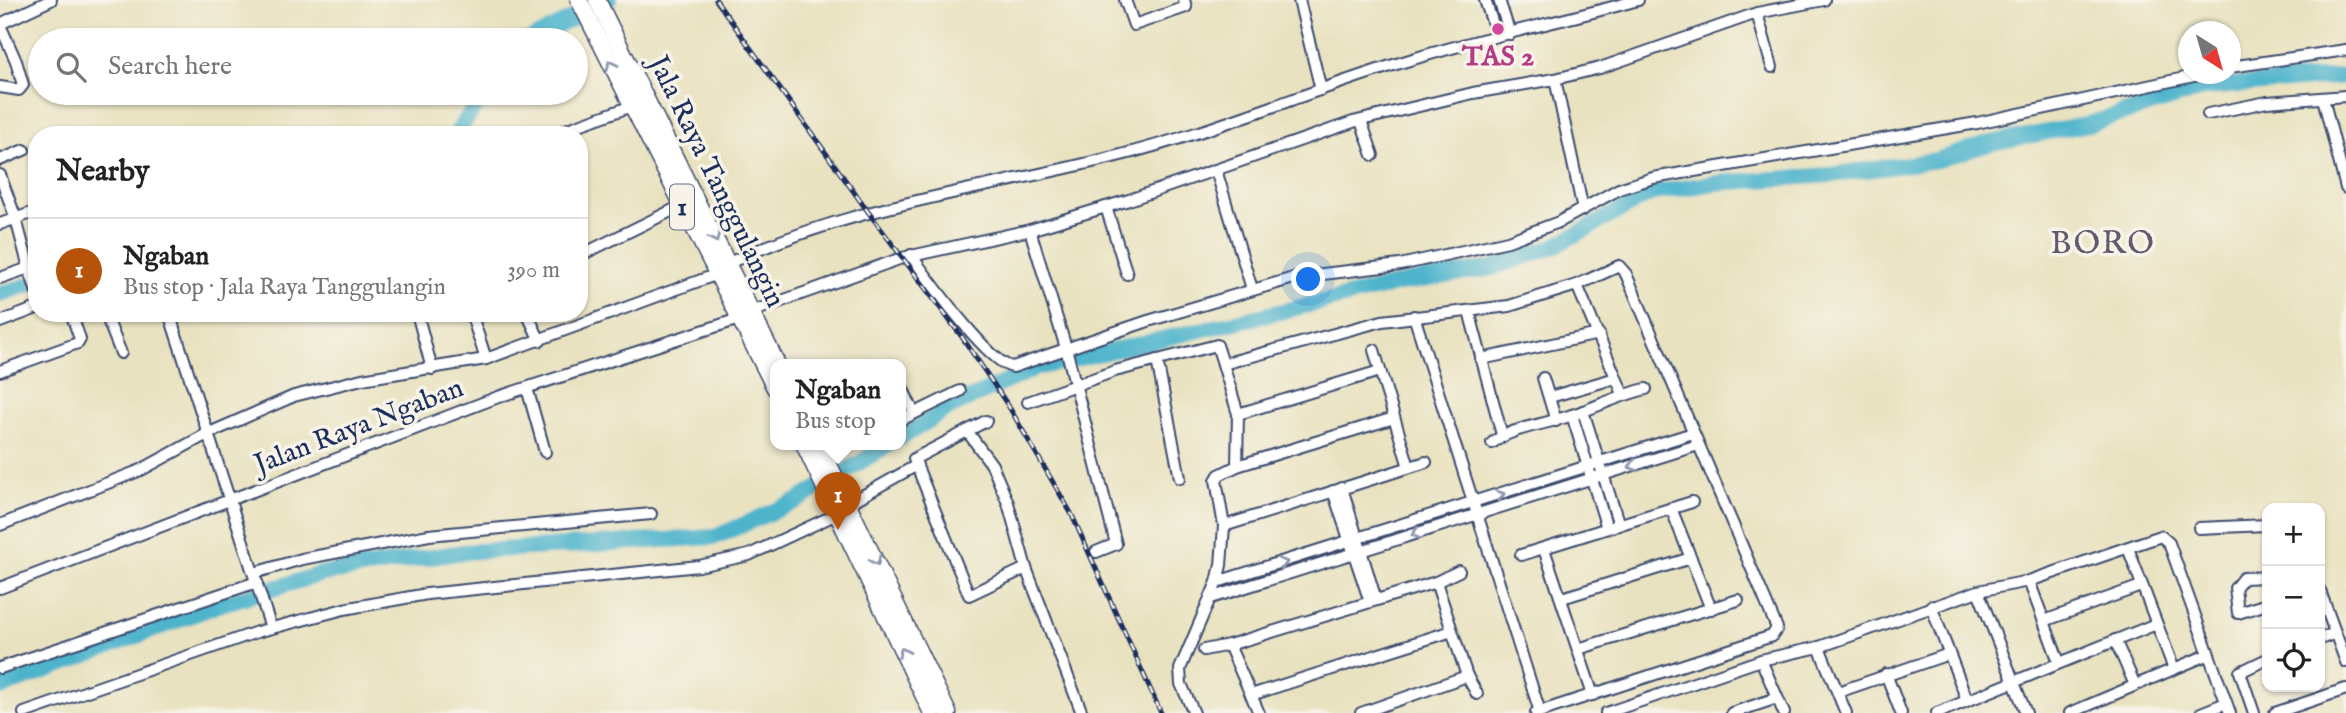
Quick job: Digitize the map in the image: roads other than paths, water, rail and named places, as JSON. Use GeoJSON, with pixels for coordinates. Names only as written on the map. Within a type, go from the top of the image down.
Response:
{"type":"FeatureCollection","features":[{"type":"Feature","properties":{"kind":"highway","name":"1"},"geometry":{"type":"LineString","coordinates":[[579,0],[632,106],[656,137],[681,206],[721,269]]}},
{"type":"Feature","properties":{"kind":"highway","name":"Jala Raya Tanggulangin"},"geometry":{"type":"LineString","coordinates":[[597,0],[656,137],[745,316],[774,359]]}},
{"type":"Feature","properties":{"kind":"highway","name":"1"},"geometry":{"type":"LineString","coordinates":[[745,316],[770,376]]}},
{"type":"Feature","properties":{"kind":"highway"},"geometry":{"type":"LineString","coordinates":[[822,459],[932,713]]}},
{"type":"Feature","properties":{"kind":"highway"},"geometry":{"type":"LineString","coordinates":[[842,507],[948,713]]}},
{"type":"Feature","properties":{"kind":"street"},"geometry":{"type":"LineString","coordinates":[[0,87],[19,90],[23,85],[0,25],[51,0]]}},
{"type":"Feature","properties":{"kind":"street"},"geometry":{"type":"LineString","coordinates":[[1125,0],[1133,25],[1186,7],[1184,0]]}},
{"type":"Feature","properties":{"kind":"street"},"geometry":{"type":"LineString","coordinates":[[1299,0],[1321,90]]}},
{"type":"Feature","properties":{"kind":"street"},"geometry":{"type":"LineString","coordinates":[[1485,0],[1497,36]]}},
{"type":"Feature","properties":{"kind":"street"},"geometry":{"type":"LineString","coordinates":[[1499,0],[1510,34]]}},
{"type":"Feature","properties":{"kind":"street"},"geometry":{"type":"LineString","coordinates":[[588,322],[721,269],[768,246],[906,201],[1112,158],[1216,127],[1413,59],[1638,0]]}},
{"type":"Feature","properties":{"kind":"street","name":"Jalan Raya Ngaban"},"geometry":{"type":"LineString","coordinates":[[0,588],[527,388],[745,316],[911,255],[1030,230],[1361,121],[1473,93],[1555,79],[1600,68],[1757,13],[1824,0]]}},
{"type":"Feature","properties":{"kind":"street"},"geometry":{"type":"LineString","coordinates":[[1757,13],[1772,67]]}},
{"type":"Feature","properties":{"kind":"street"},"geometry":{"type":"LineString","coordinates":[[2241,66],[2346,50]]}},
{"type":"Feature","properties":{"kind":"street"},"geometry":{"type":"LineString","coordinates":[[1555,79],[1583,210]]}},
{"type":"Feature","properties":{"kind":"street"},"geometry":{"type":"LineString","coordinates":[[911,255],[938,293],[1002,365],[1013,367],[1067,352],[1252,289],[1297,277],[1400,265],[1508,241],[1583,210],[1634,183],[1682,171],[1977,123],[2178,79]]}},
{"type":"Feature","properties":{"kind":"street"},"geometry":{"type":"LineString","coordinates":[[2208,114],[2256,104],[2346,96]]}},
{"type":"Feature","properties":{"kind":"street"},"geometry":{"type":"LineString","coordinates":[[2323,98],[2346,188]]}},
{"type":"Feature","properties":{"kind":"street"},"geometry":{"type":"LineString","coordinates":[[576,126],[632,106]]}},
{"type":"Feature","properties":{"kind":"street"},"geometry":{"type":"LineString","coordinates":[[1361,121],[1373,155]]}},
{"type":"Feature","properties":{"kind":"street"},"geometry":{"type":"LineString","coordinates":[[0,160],[24,150]]}},
{"type":"Feature","properties":{"kind":"street"},"geometry":{"type":"LineString","coordinates":[[1216,170],[1252,289]]}},
{"type":"Feature","properties":{"kind":"street"},"geometry":{"type":"LineString","coordinates":[[0,175],[28,258]]}},
{"type":"Feature","properties":{"kind":"street"},"geometry":{"type":"LineString","coordinates":[[588,252],[681,206]]}},
{"type":"Feature","properties":{"kind":"street"},"geometry":{"type":"LineString","coordinates":[[1106,207],[1127,274]]}},
{"type":"Feature","properties":{"kind":"street"},"geometry":{"type":"LineString","coordinates":[[0,224],[28,214]]}},
{"type":"Feature","properties":{"kind":"street"},"geometry":{"type":"LineString","coordinates":[[1030,230],[1075,381],[1091,457],[1116,544],[1096,552]]}},
{"type":"Feature","properties":{"kind":"street"},"geometry":{"type":"LineString","coordinates":[[1223,364],[1382,321],[1414,316],[1509,306],[1577,285],[1615,267],[1626,274],[1777,628],[1776,632],[1772,636],[1538,712],[1479,514],[1414,316]]}},
{"type":"Feature","properties":{"kind":"street"},"geometry":{"type":"LineString","coordinates":[[0,278],[28,272]]}},
{"type":"Feature","properties":{"kind":"street"},"geometry":{"type":"LineString","coordinates":[[1577,285],[1623,394]]}},
{"type":"Feature","properties":{"kind":"street"},"geometry":{"type":"LineString","coordinates":[[0,322],[28,311]]}},
{"type":"Feature","properties":{"kind":"street"},"geometry":{"type":"LineString","coordinates":[[1469,311],[1502,435]]}},
{"type":"Feature","properties":{"kind":"street"},"geometry":{"type":"LineString","coordinates":[[0,371],[78,343],[80,339],[74,322]]}},
{"type":"Feature","properties":{"kind":"street"},"geometry":{"type":"LineString","coordinates":[[109,322],[121,354]]}},
{"type":"Feature","properties":{"kind":"street"},"geometry":{"type":"LineString","coordinates":[[172,322],[271,628]]}},
{"type":"Feature","properties":{"kind":"street"},"geometry":{"type":"LineString","coordinates":[[419,322],[432,369]]}},
{"type":"Feature","properties":{"kind":"street"},"geometry":{"type":"LineString","coordinates":[[474,322],[486,359]]}},
{"type":"Feature","properties":{"kind":"street"},"geometry":{"type":"LineString","coordinates":[[531,322],[540,341]]}},
{"type":"Feature","properties":{"kind":"street"},"geometry":{"type":"LineString","coordinates":[[0,525],[141,470],[207,434],[264,408],[317,389],[486,359],[588,322]]}},
{"type":"Feature","properties":{"kind":"street"},"geometry":{"type":"LineString","coordinates":[[1481,359],[1599,334]]}},
{"type":"Feature","properties":{"kind":"street"},"geometry":{"type":"LineString","coordinates":[[1028,402],[1075,381],[1217,345],[1238,414],[1237,466]]}},
{"type":"Feature","properties":{"kind":"street"},"geometry":{"type":"LineString","coordinates":[[1374,350],[1409,467]]}},
{"type":"Feature","properties":{"kind":"street"},"geometry":{"type":"LineString","coordinates":[[1157,359],[1180,478]]}},
{"type":"Feature","properties":{"kind":"street"},"geometry":{"type":"LineString","coordinates":[[1238,414],[1380,371]]}},
{"type":"Feature","properties":{"kind":"street"},"geometry":{"type":"LineString","coordinates":[[1544,378],[1556,421]]}},
{"type":"Feature","properties":{"kind":"street"},"geometry":{"type":"LineString","coordinates":[[1550,397],[1616,378]]}},
{"type":"Feature","properties":{"kind":"street"},"geometry":{"type":"LineString","coordinates":[[527,388],[545,452]]}},
{"type":"Feature","properties":{"kind":"street"},"geometry":{"type":"LineString","coordinates":[[1492,443],[1502,435],[1556,421],[1623,394],[1646,389]]}},
{"type":"Feature","properties":{"kind":"street"},"geometry":{"type":"LineString","coordinates":[[906,417],[960,391]]}},
{"type":"Feature","properties":{"kind":"street"},"geometry":{"type":"LineString","coordinates":[[906,396],[914,413]]}},
{"type":"Feature","properties":{"kind":"street"},"geometry":{"type":"LineString","coordinates":[[1583,411],[1619,525]]}},
{"type":"Feature","properties":{"kind":"street"},"geometry":{"type":"LineString","coordinates":[[1572,415],[1607,528]]}},
{"type":"Feature","properties":{"kind":"street"},"geometry":{"type":"LineString","coordinates":[[1194,713],[1181,684],[1180,669],[1217,583],[1224,526],[1216,480],[1219,475],[1237,466],[1394,418]]}},
{"type":"Feature","properties":{"kind":"street"},"geometry":{"type":"LineString","coordinates":[[986,421],[916,455],[917,465],[969,595],[1026,568]]}},
{"type":"Feature","properties":{"kind":"street"},"geometry":{"type":"LineString","coordinates":[[967,431],[992,465],[1009,503],[1026,568],[1082,713]]}},
{"type":"Feature","properties":{"kind":"street"},"geometry":{"type":"LineString","coordinates":[[1217,583],[1693,433]]}},
{"type":"Feature","properties":{"kind":"street"},"geometry":{"type":"LineString","coordinates":[[1211,597],[1698,445]]}},
{"type":"Feature","properties":{"kind":"street"},"geometry":{"type":"LineString","coordinates":[[822,459],[839,450]]}},
{"type":"Feature","properties":{"kind":"street"},"geometry":{"type":"LineString","coordinates":[[1224,526],[1426,462]]}},
{"type":"Feature","properties":{"kind":"street"},"geometry":{"type":"LineString","coordinates":[[24,713],[271,628],[344,608],[427,594],[699,566],[749,555],[917,465]]}},
{"type":"Feature","properties":{"kind":"street"},"geometry":{"type":"LineString","coordinates":[[1338,490],[1373,601]]}},
{"type":"Feature","properties":{"kind":"street"},"geometry":{"type":"LineString","coordinates":[[1521,555],[1692,502]]}},
{"type":"Feature","properties":{"kind":"street"},"geometry":{"type":"LineString","coordinates":[[1671,509],[1711,609]]}},
{"type":"Feature","properties":{"kind":"street"},"geometry":{"type":"LineString","coordinates":[[0,668],[256,580],[302,559],[429,535],[651,514]]}},
{"type":"Feature","properties":{"kind":"street"},"geometry":{"type":"LineString","coordinates":[[2199,528],[2262,525]]}},
{"type":"Feature","properties":{"kind":"street"},"geometry":{"type":"LineString","coordinates":[[1606,713],[1622,710],[1761,660],[1819,647],[1978,591],[2029,581],[2157,536],[2167,540],[2228,708],[2201,713]]}},
{"type":"Feature","properties":{"kind":"street"},"geometry":{"type":"LineString","coordinates":[[2128,548],[2174,669]]}},
{"type":"Feature","properties":{"kind":"street"},"geometry":{"type":"LineString","coordinates":[[1544,549],[1593,695]]}},
{"type":"Feature","properties":{"kind":"street"},"geometry":{"type":"LineString","coordinates":[[1562,598],[1691,558]]}},
{"type":"Feature","properties":{"kind":"street"},"geometry":{"type":"LineString","coordinates":[[1204,650],[1229,645],[1436,582],[1459,570]]}},
{"type":"Feature","properties":{"kind":"street"},"geometry":{"type":"LineString","coordinates":[[2262,577],[2243,578],[2235,588],[2238,613],[2262,606]]}},
{"type":"Feature","properties":{"kind":"street"},"geometry":{"type":"LineString","coordinates":[[2029,581],[2059,663]]}},
{"type":"Feature","properties":{"kind":"street"},"geometry":{"type":"LineString","coordinates":[[1436,582],[1467,676],[1477,694]]}},
{"type":"Feature","properties":{"kind":"street"},"geometry":{"type":"LineString","coordinates":[[2044,621],[2141,586]]}},
{"type":"Feature","properties":{"kind":"street"},"geometry":{"type":"LineString","coordinates":[[1978,591],[2026,713]]}},
{"type":"Feature","properties":{"kind":"street"},"geometry":{"type":"LineString","coordinates":[[1577,649],[1738,600]]}},
{"type":"Feature","properties":{"kind":"street"},"geometry":{"type":"LineString","coordinates":[[2325,605],[2346,662]]}},
{"type":"Feature","properties":{"kind":"street"},"geometry":{"type":"LineString","coordinates":[[1931,606],[1967,701]]}},
{"type":"Feature","properties":{"kind":"street"},"geometry":{"type":"LineString","coordinates":[[1937,713],[2156,624]]}},
{"type":"Feature","properties":{"kind":"street"},"geometry":{"type":"LineString","coordinates":[[1251,695],[1452,631]]}},
{"type":"Feature","properties":{"kind":"street"},"geometry":{"type":"LineString","coordinates":[[2325,637],[2335,634]]}},
{"type":"Feature","properties":{"kind":"street"},"geometry":{"type":"LineString","coordinates":[[2115,640],[2136,685]]}},
{"type":"Feature","properties":{"kind":"street"},"geometry":{"type":"LineString","coordinates":[[1229,645],[1259,713]]}},
{"type":"Feature","properties":{"kind":"street"},"geometry":{"type":"LineString","coordinates":[[1819,647],[1846,713]]}},
{"type":"Feature","properties":{"kind":"street"},"geometry":{"type":"LineString","coordinates":[[1838,692],[1949,654]]}},
{"type":"Feature","properties":{"kind":"street"},"geometry":{"type":"LineString","coordinates":[[2070,713],[2207,655]]}},
{"type":"Feature","properties":{"kind":"street"},"geometry":{"type":"LineString","coordinates":[[1761,660],[1784,713]]}},
{"type":"Feature","properties":{"kind":"street"},"geometry":{"type":"LineString","coordinates":[[2254,713],[2240,672],[2262,661]]}},
{"type":"Feature","properties":{"kind":"street"},"geometry":{"type":"LineString","coordinates":[[1886,674],[1901,713]]}},
{"type":"Feature","properties":{"kind":"street"},"geometry":{"type":"LineString","coordinates":[[1361,713],[1467,676]]}},
{"type":"Feature","properties":{"kind":"street"},"geometry":{"type":"LineString","coordinates":[[2275,713],[2346,689]]}},
{"type":"Feature","properties":{"kind":"street"},"geometry":{"type":"LineString","coordinates":[[1732,713],[1777,698]]}},
{"type":"Feature","properties":{"kind":"waterway"},"geometry":{"type":"LineString","coordinates":[[554,28],[609,0]]}},
{"type":"Feature","properties":{"kind":"waterway"},"geometry":{"type":"LineString","coordinates":[[906,435],[949,408],[1036,368],[1404,283],[1492,268],[1553,247],[1652,193],[1714,183],[1831,175],[1937,160],[1991,143],[2089,124],[2205,88],[2346,76]]}},
{"type":"Feature","properties":{"kind":"waterway"},"geometry":{"type":"LineString","coordinates":[[461,126],[476,105]]}},
{"type":"Feature","properties":{"kind":"waterway"},"geometry":{"type":"LineString","coordinates":[[0,294],[28,285]]}},
{"type":"Feature","properties":{"kind":"waterway"},"geometry":{"type":"LineString","coordinates":[[0,688],[221,604],[322,574],[463,552],[715,537],[797,501],[880,450]]}},
{"type":"Feature","properties":{"kind":"railway"},"geometry":{"type":"LineString","coordinates":[[716,0],[962,337],[1009,407],[1071,513],[1161,713]]}},
{"type":"Feature","properties":{"kind":"place","name":"TAS 2"},"geometry":{"type":"Point","coordinates":[1498,29]}},
{"type":"Feature","properties":{"kind":"place","name":"Ngaban"},"geometry":{"type":"Point","coordinates":[838,530]}},
{"type":"Feature","properties":{"kind":"district","name":"BORO"},"geometry":{"type":"Point","coordinates":[2103,244]}}]}
